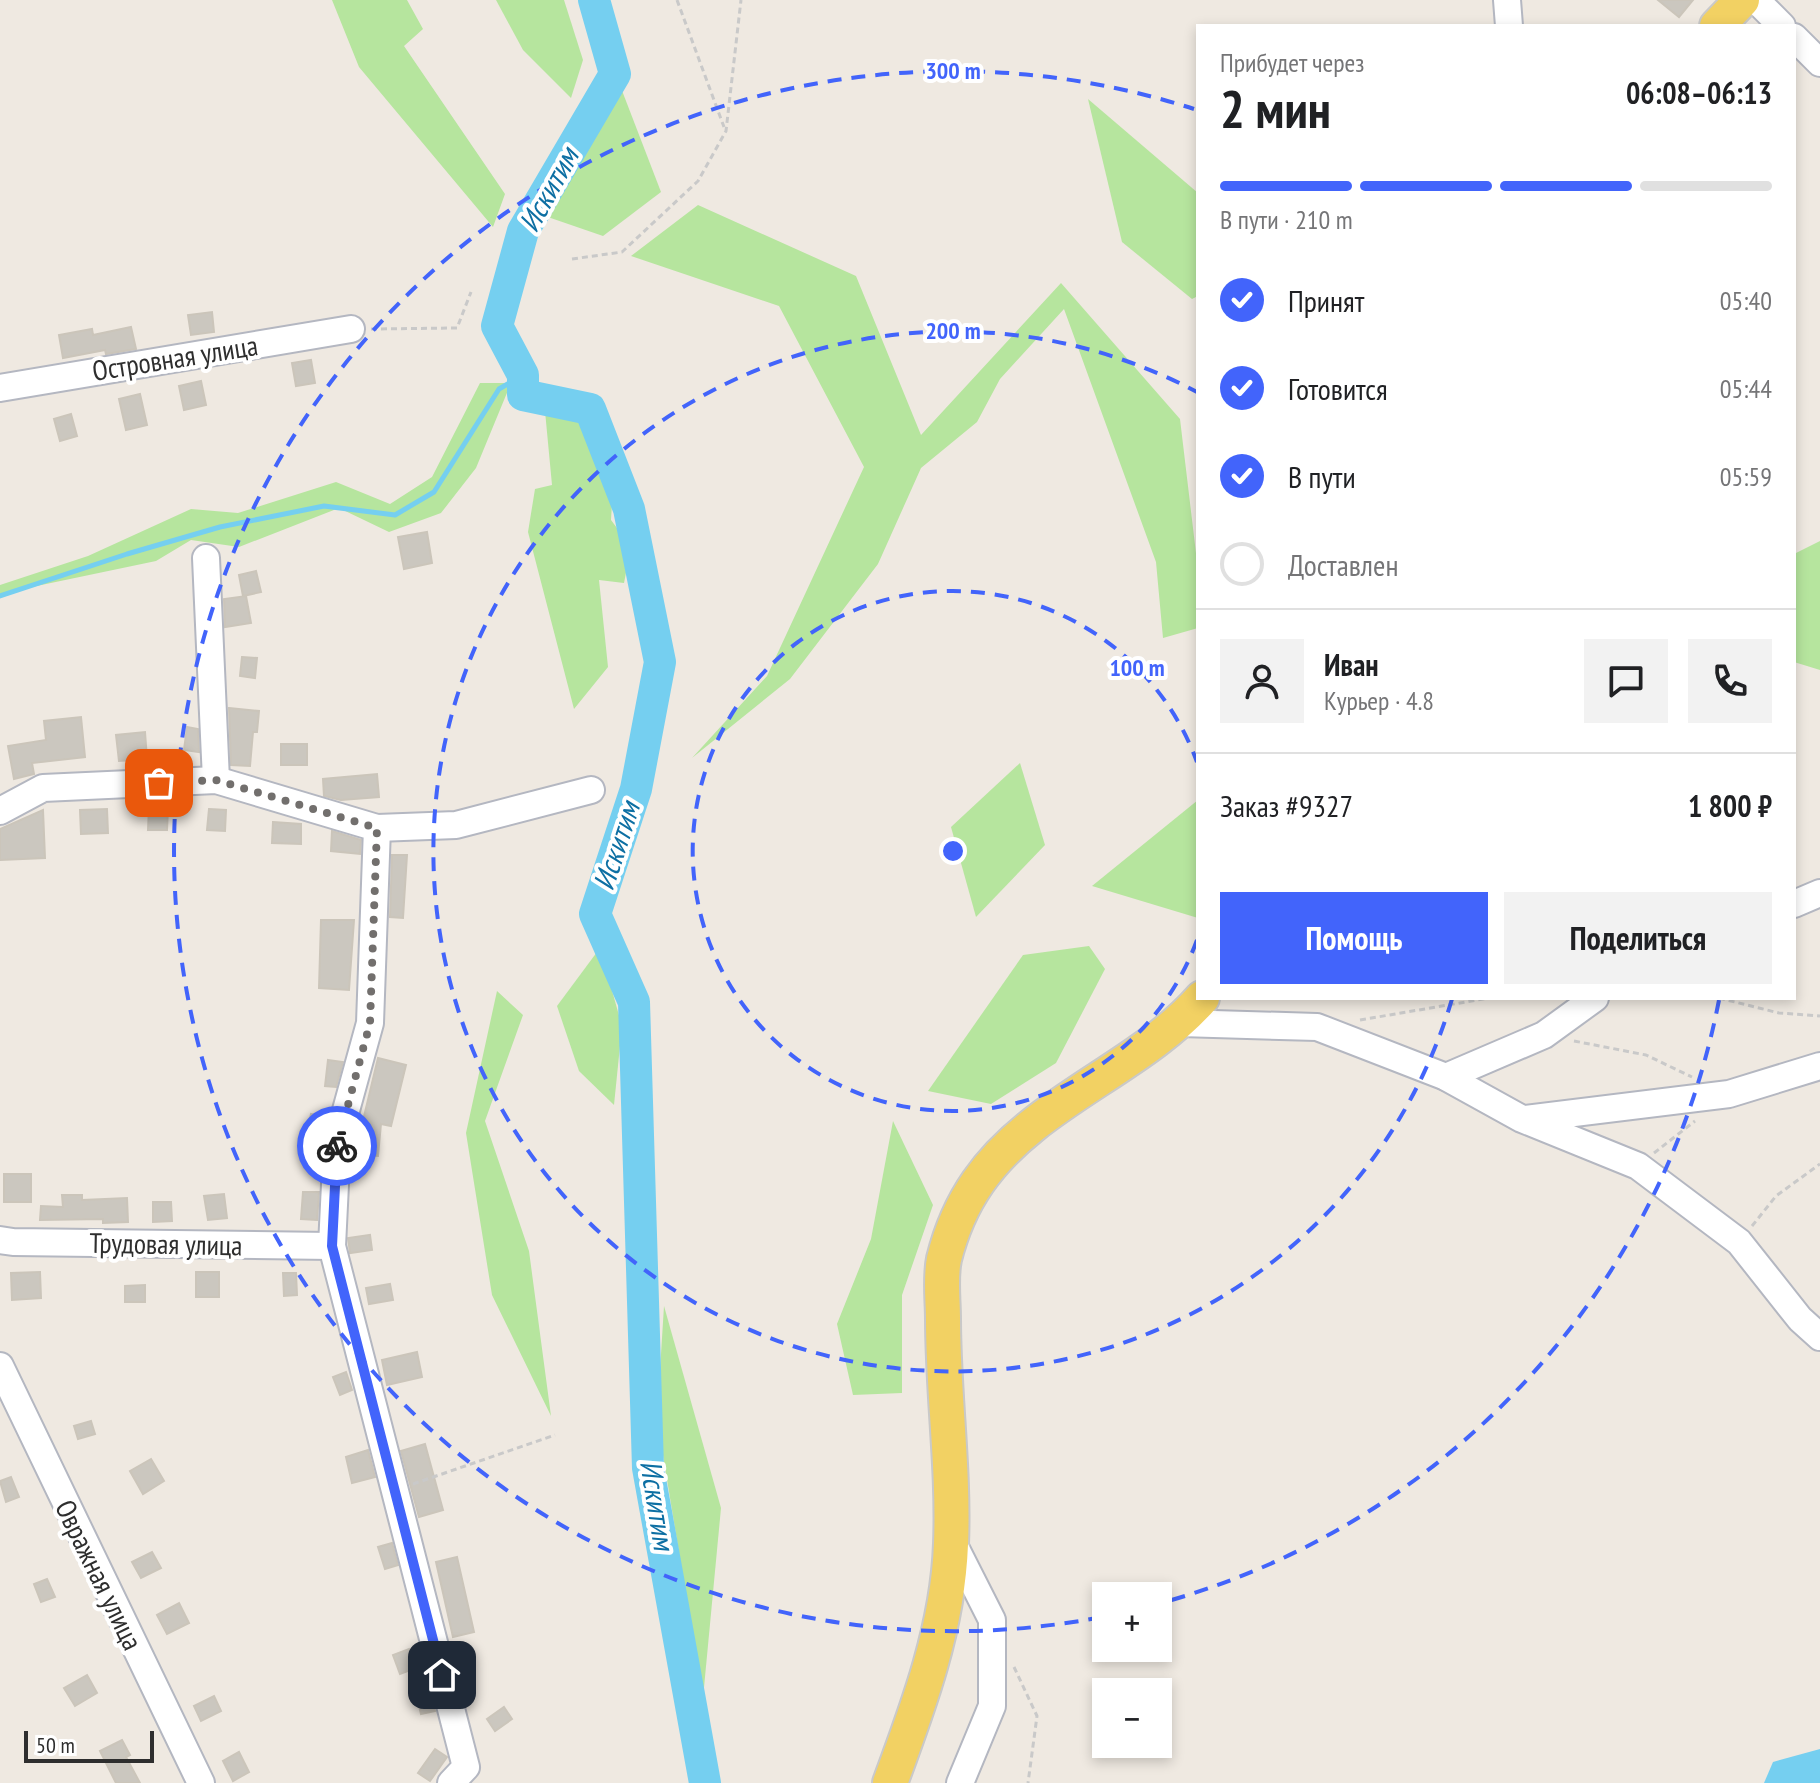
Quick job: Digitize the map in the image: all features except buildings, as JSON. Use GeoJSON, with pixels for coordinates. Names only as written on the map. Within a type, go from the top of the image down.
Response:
{"type":"FeatureCollection","features":[{"type":"Feature","properties":{"kind":"main road"},"geometry":{"type":"LineString","coordinates":[[1719,24],[1742,0]]}},
{"type":"Feature","properties":{"kind":"main road"},"geometry":{"type":"LineString","coordinates":[[890,1783],[920,1702],[947,1600],[952,1541],[943,1367],[944,1262],[957,1220],[979,1180],[1018,1138],[1191,1010]]}},
{"type":"Feature","properties":{"kind":"street"},"geometry":{"type":"LineString","coordinates":[[1508,0],[1509,24]]}},
{"type":"Feature","properties":{"kind":"street"},"geometry":{"type":"LineString","coordinates":[[1756,0],[1780,24]]}},
{"type":"Feature","properties":{"kind":"street"},"geometry":{"type":"LineString","coordinates":[[1796,39],[1820,63]]}},
{"type":"Feature","properties":{"kind":"street","name":"Островная улица"},"geometry":{"type":"LineString","coordinates":[[0,388],[351,329]]}},
{"type":"Feature","properties":{"kind":"street"},"geometry":{"type":"LineString","coordinates":[[206,558],[216,780]]}},
{"type":"Feature","properties":{"kind":"street"},"geometry":{"type":"LineString","coordinates":[[0,811],[43,788],[216,780],[377,828],[456,825],[591,790]]}},
{"type":"Feature","properties":{"kind":"street"},"geometry":{"type":"LineString","coordinates":[[377,828],[370,1023],[337,1143],[332,1246],[395,1491],[458,1775]]}},
{"type":"Feature","properties":{"kind":"street"},"geometry":{"type":"LineString","coordinates":[[1796,903],[1820,893]]}},
{"type":"Feature","properties":{"kind":"street"},"geometry":{"type":"LineString","coordinates":[[1446,1077],[1544,1035],[1592,1000]]}},
{"type":"Feature","properties":{"kind":"street"},"geometry":{"type":"LineString","coordinates":[[1191,1010],[1317,1027],[1446,1077],[1522,1119],[1638,1166],[1739,1242],[1800,1319],[1820,1337]]}},
{"type":"Feature","properties":{"kind":"street"},"geometry":{"type":"LineString","coordinates":[[1522,1119],[1729,1094],[1820,1066]]}},
{"type":"Feature","properties":{"kind":"street","name":"Трудовая улица"},"geometry":{"type":"LineString","coordinates":[[0,1240],[332,1246]]}},
{"type":"Feature","properties":{"kind":"street","name":"Овражная улица"},"geometry":{"type":"LineString","coordinates":[[0,1366],[201,1783]]}},
{"type":"Feature","properties":{"kind":"street"},"geometry":{"type":"LineString","coordinates":[[952,1541],[992,1620],[992,1706],[960,1783]]}},
{"type":"Feature","properties":{"kind":"path"},"geometry":{"type":"LineString","coordinates":[[677,0],[726,131]]}},
{"type":"Feature","properties":{"kind":"path"},"geometry":{"type":"LineString","coordinates":[[572,259],[622,252],[698,181],[726,131],[741,0]]}},
{"type":"Feature","properties":{"kind":"path"},"geometry":{"type":"LineString","coordinates":[[351,329],[457,328],[471,292]]}},
{"type":"Feature","properties":{"kind":"path"},"geometry":{"type":"LineString","coordinates":[[1317,1027],[1477,1000]]}},
{"type":"Feature","properties":{"kind":"path"},"geometry":{"type":"LineString","coordinates":[[1727,1000],[1779,1013],[1820,1016]]}},
{"type":"Feature","properties":{"kind":"path"},"geometry":{"type":"LineString","coordinates":[[1544,1035],[1646,1055],[1729,1094]]}},
{"type":"Feature","properties":{"kind":"path"},"geometry":{"type":"LineString","coordinates":[[1638,1166],[1695,1121]]}},
{"type":"Feature","properties":{"kind":"path"},"geometry":{"type":"LineString","coordinates":[[1739,1242],[1776,1196],[1820,1164]]}},
{"type":"Feature","properties":{"kind":"path"},"geometry":{"type":"LineString","coordinates":[[395,1491],[555,1435]]}},
{"type":"Feature","properties":{"kind":"path"},"geometry":{"type":"LineString","coordinates":[[1011,1661],[1037,1716],[1028,1783]]}},
{"type":"Feature","properties":{"kind":"green space"},"geometry":{"type":"Polygon","coordinates":[[[332,0],[407,0],[423,29],[404,46],[505,194],[493,227],[359,67],[332,0]]]}},
{"type":"Feature","properties":{"kind":"green space"},"geometry":{"type":"Polygon","coordinates":[[[496,0],[564,0],[583,60],[571,98],[523,50],[496,0]]]}},
{"type":"Feature","properties":{"kind":"green space"},"geometry":{"type":"Polygon","coordinates":[[[621,88],[661,192],[603,236],[542,215],[621,88]]]}},
{"type":"Feature","properties":{"kind":"green space"},"geometry":{"type":"Polygon","coordinates":[[[1088,99],[1196,191],[1196,297],[1192,299],[1122,242],[1088,99]]]}},
{"type":"Feature","properties":{"kind":"green space"},"geometry":{"type":"Polygon","coordinates":[[[698,205],[856,276],[921,435],[1061,283],[1180,419],[1196,553],[1196,629],[1163,638],[1156,562],[1064,309],[1000,379],[977,422],[921,468],[878,564],[790,679],[692,758],[767,676],[864,467],[779,306],[631,256],[698,205]]]}},
{"type":"Feature","properties":{"kind":"green space"},"geometry":{"type":"Polygon","coordinates":[[[480,383],[511,383],[476,468],[441,513],[389,532],[339,508],[239,547],[191,540],[156,561],[27,588],[0,598],[0,585],[88,556],[191,509],[238,513],[336,482],[390,504],[432,477],[480,383]]]}},
{"type":"Feature","properties":{"kind":"green space"},"geometry":{"type":"Polygon","coordinates":[[[545,411],[584,421],[613,487],[611,520],[631,547],[624,583],[599,580],[608,667],[574,709],[528,532],[535,489],[552,485],[545,411]]]}},
{"type":"Feature","properties":{"kind":"green space"},"geometry":{"type":"Polygon","coordinates":[[[1820,541],[1820,670],[1796,663],[1796,553],[1820,541]]]}},
{"type":"Feature","properties":{"kind":"green space"},"geometry":{"type":"Polygon","coordinates":[[[1020,763],[1045,845],[976,917],[951,827],[1020,763]]]}},
{"type":"Feature","properties":{"kind":"green space"},"geometry":{"type":"Polygon","coordinates":[[[1196,802],[1196,917],[1092,886],[1196,802]]]}},
{"type":"Feature","properties":{"kind":"green space"},"geometry":{"type":"Polygon","coordinates":[[[1089,946],[1105,969],[1056,1063],[991,1104],[928,1091],[1023,955],[1089,946]]]}},
{"type":"Feature","properties":{"kind":"green space"},"geometry":{"type":"Polygon","coordinates":[[[600,948],[622,1026],[614,1105],[579,1071],[557,1006],[600,948]]]}},
{"type":"Feature","properties":{"kind":"green space"},"geometry":{"type":"Polygon","coordinates":[[[497,991],[523,1015],[485,1121],[529,1251],[551,1416],[492,1295],[466,1133],[497,991]]]}},
{"type":"Feature","properties":{"kind":"green space"},"geometry":{"type":"Polygon","coordinates":[[[893,1121],[933,1205],[902,1295],[902,1393],[853,1395],[837,1324],[871,1239],[893,1121]]]}},
{"type":"Feature","properties":{"kind":"green space"},"geometry":{"type":"Polygon","coordinates":[[[664,1306],[721,1508],[703,1698],[657,1419],[664,1306]]]}},
{"type":"Feature","properties":{"kind":"water"},"geometry":{"type":"Polygon","coordinates":[[[1820,1749],[1820,1783],[1764,1783],[1773,1762],[1820,1749]]]}},
{"type":"Feature","properties":{"kind":"waterway","name":"Искитим"},"geometry":{"type":"LineString","coordinates":[[594,0],[615,74],[523,231],[497,326],[523,375],[523,395],[590,409],[629,509],[660,662],[636,789],[595,914],[634,1002],[648,1468],[705,1783]]}},
{"type":"Feature","properties":{"kind":"waterway"},"geometry":{"type":"LineString","coordinates":[[0,596],[220,527],[324,506],[395,515],[434,492],[499,389],[523,375]]}},
{"type":"Feature","properties":{"kind":"way so far"},"geometry":{"type":"LineString","coordinates":[[159,783],[216,780],[377,828],[370,1023],[337,1146]]}},
{"type":"Feature","properties":{"kind":"route"},"geometry":{"type":"LineString","coordinates":[[337,1146],[332,1246],[442,1675]]}}]}
